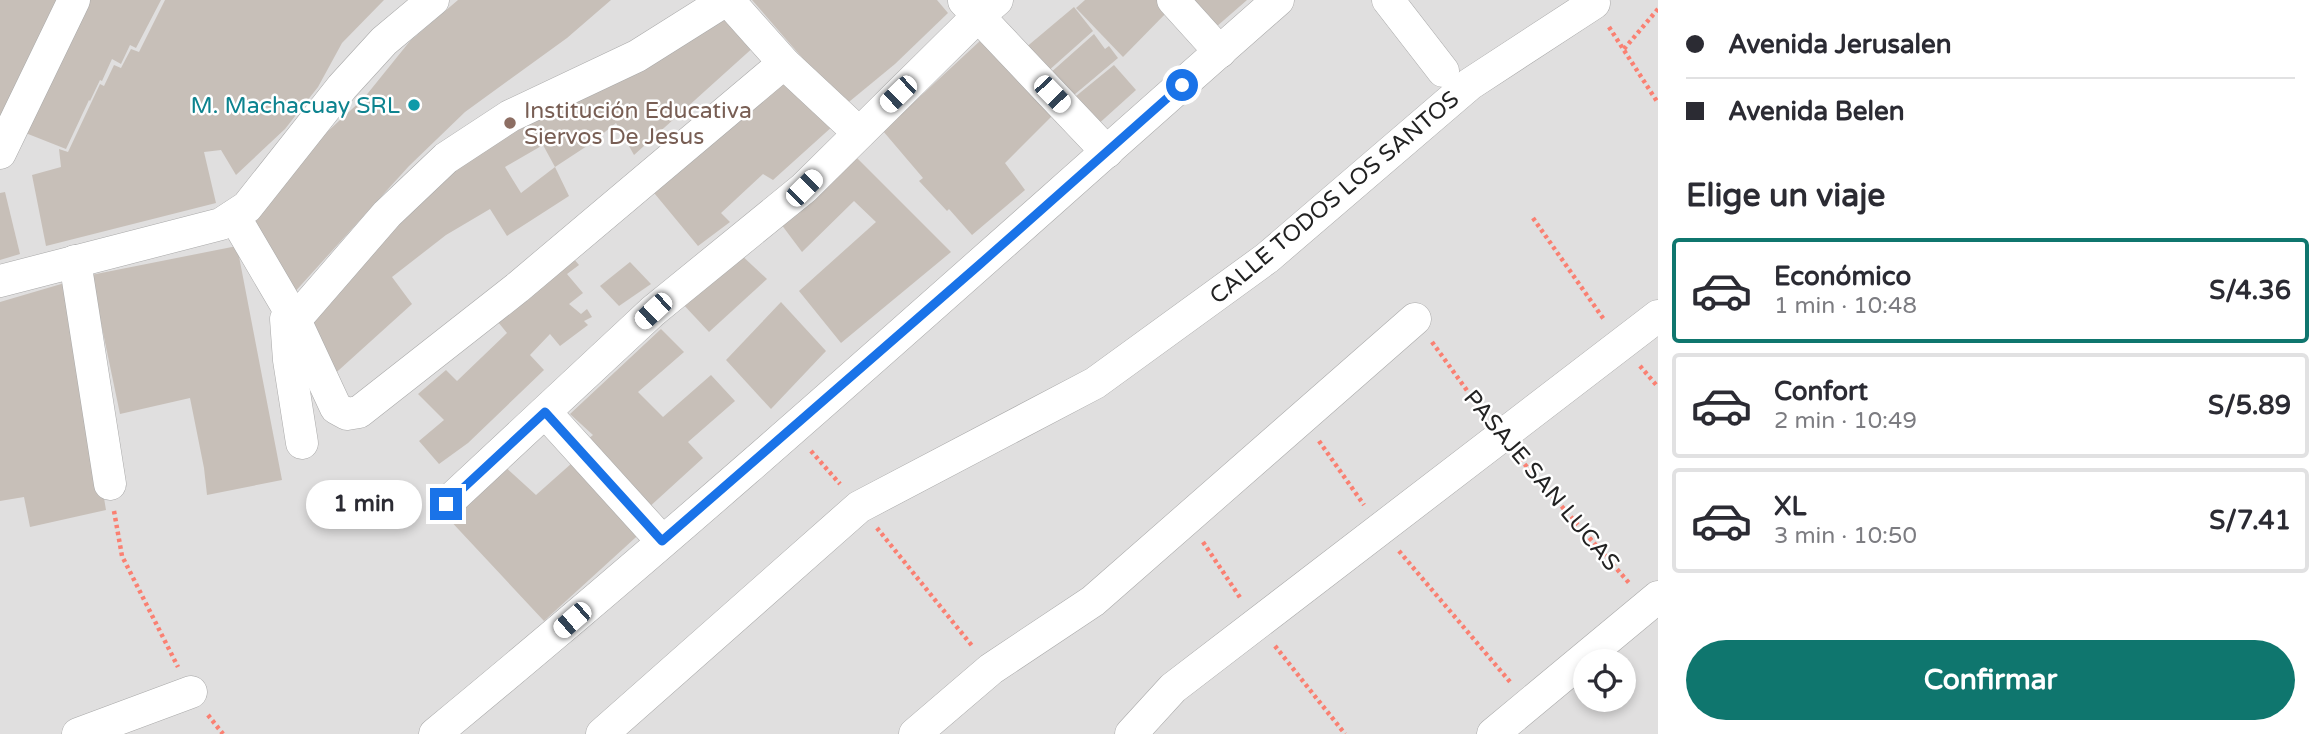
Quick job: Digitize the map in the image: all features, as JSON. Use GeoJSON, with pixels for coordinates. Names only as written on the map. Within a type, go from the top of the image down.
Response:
{"type":"FeatureCollection","features":[{"type":"Feature","properties":{"kind":"street"},"geometry":{"type":"LineString","coordinates":[[0,153],[74,0]]}},
{"type":"Feature","properties":{"kind":"street"},"geometry":{"type":"LineString","coordinates":[[0,281],[221,224],[234,216],[247,206],[342,88],[384,41],[433,0]]}},
{"type":"Feature","properties":{"kind":"street"},"geometry":{"type":"LineString","coordinates":[[302,443],[289,360],[290,311],[446,158],[510,116],[637,56],[727,0],[784,63],[859,133]]}},
{"type":"Feature","properties":{"kind":"street"},"geometry":{"type":"LineString","coordinates":[[1173,0],[1220,51]]}},
{"type":"Feature","properties":{"kind":"street"},"geometry":{"type":"LineString","coordinates":[[435,734],[554,636],[1278,0]]}},
{"type":"Feature","properties":{"kind":"street"},"geometry":{"type":"LineString","coordinates":[[1388,0],[1443,71]]}},
{"type":"Feature","properties":{"kind":"street","name":"CALLE TODOS LOS SANTOS"},"geometry":{"type":"LineString","coordinates":[[602,734],[859,507],[1095,383],[1267,258],[1470,84],[1594,4]]}},
{"type":"Feature","properties":{"kind":"street"},"geometry":{"type":"LineString","coordinates":[[446,504],[653,311],[804,188],[979,6],[1107,152]]}},
{"type":"Feature","properties":{"kind":"street"},"geometry":{"type":"LineString","coordinates":[[234,216],[290,311],[336,408],[347,414],[359,412],[517,288],[784,63]]}},
{"type":"Feature","properties":{"kind":"street"},"geometry":{"type":"LineString","coordinates":[[75,261],[110,484]]}},
{"type":"Feature","properties":{"kind":"street"},"geometry":{"type":"LineString","coordinates":[[1130,734],[1174,688],[1658,316]]}},
{"type":"Feature","properties":{"kind":"street"},"geometry":{"type":"LineString","coordinates":[[915,734],[991,669],[1093,601],[1415,319]]}},
{"type":"Feature","properties":{"kind":"street"},"geometry":{"type":"LineString","coordinates":[[545,412],[662,541]]}},
{"type":"Feature","properties":{"kind":"street"},"geometry":{"type":"LineString","coordinates":[[1493,734],[1653,601]]}},
{"type":"Feature","properties":{"kind":"street"},"geometry":{"type":"LineString","coordinates":[[78,734],[191,692]]}},
{"type":"Feature","properties":{"kind":"path"},"geometry":{"type":"LineString","coordinates":[[1594,4],[1658,103]]}},
{"type":"Feature","properties":{"kind":"path"},"geometry":{"type":"LineString","coordinates":[[1623,50],[1658,9]]}},
{"type":"Feature","properties":{"kind":"path"},"geometry":{"type":"LineString","coordinates":[[1533,219],[1622,344],[1658,387]]}},
{"type":"Feature","properties":{"kind":"path","name":"PASAJE SAN LUCAS"},"geometry":{"type":"LineString","coordinates":[[1415,319],[1501,438],[1653,601]]}},
{"type":"Feature","properties":{"kind":"path"},"geometry":{"type":"LineString","coordinates":[[1303,417],[1381,530],[1528,703]]}},
{"type":"Feature","properties":{"kind":"path"},"geometry":{"type":"LineString","coordinates":[[791,428],[991,669]]}},
{"type":"Feature","properties":{"kind":"path"},"geometry":{"type":"LineString","coordinates":[[110,484],[122,555],[191,692],[223,734]]}},
{"type":"Feature","properties":{"kind":"shaded area"},"geometry":{"type":"Polygon","coordinates":[[[0,0],[1658,0],[1658,734],[0,734],[0,0]]]}},
{"type":"Feature","properties":{"kind":"building"},"geometry":{"type":"Polygon","coordinates":[[[0,0],[63,0],[0,139],[0,0]]]}},
{"type":"Feature","properties":{"kind":"building"},"geometry":{"type":"Polygon","coordinates":[[[83,0],[161,0],[136,48],[130,45],[121,64],[112,59],[66,149],[23,132],[83,0]]]}},
{"type":"Feature","properties":{"kind":"building"},"geometry":{"type":"Polygon","coordinates":[[[165,0],[384,0],[342,43],[318,87],[285,129],[236,175],[221,150],[204,152],[216,203],[46,246],[32,175],[61,167],[59,149],[68,152],[100,84],[104,86],[114,65],[121,68],[131,49],[139,52],[165,0]]]}},
{"type":"Feature","properties":{"kind":"building"},"geometry":{"type":"Polygon","coordinates":[[[458,0],[611,0],[567,38],[465,112],[409,166],[292,295],[248,221],[315,143],[364,98],[410,41],[458,0]]]}},
{"type":"Feature","properties":{"kind":"building"},"geometry":{"type":"Polygon","coordinates":[[[752,0],[937,0],[948,13],[895,64],[844,106],[752,0]]]}},
{"type":"Feature","properties":{"kind":"building"},"geometry":{"type":"Polygon","coordinates":[[[1085,0],[1165,0],[1172,7],[1123,57],[1076,8],[1085,0]]]}},
{"type":"Feature","properties":{"kind":"building"},"geometry":{"type":"Polygon","coordinates":[[[1193,0],[1247,0],[1216,27],[1193,0]]]}},
{"type":"Feature","properties":{"kind":"building"},"geometry":{"type":"Polygon","coordinates":[[[726,7],[756,45],[634,155],[616,123],[555,167],[569,196],[507,236],[490,209],[446,235],[392,277],[412,304],[329,379],[298,320],[389,215],[558,97],[726,7]],[[543,145],[505,167],[521,193],[555,167],[543,145]]]}},
{"type":"Feature","properties":{"kind":"building"},"geometry":{"type":"Polygon","coordinates":[[[1074,7],[1093,31],[1047,72],[1024,49],[1074,7]]]}},
{"type":"Feature","properties":{"kind":"building"},"geometry":{"type":"Polygon","coordinates":[[[1094,34],[1105,49],[1109,46],[1118,58],[1068,100],[1048,75],[1094,34]]]}},
{"type":"Feature","properties":{"kind":"building"},"geometry":{"type":"Polygon","coordinates":[[[981,40],[1052,116],[1005,163],[1025,190],[972,235],[919,181],[923,178],[883,131],[981,40]]]}},
{"type":"Feature","properties":{"kind":"building"},"geometry":{"type":"Polygon","coordinates":[[[1114,65],[1136,90],[1095,127],[1070,101],[1114,65]]]}},
{"type":"Feature","properties":{"kind":"building"},"geometry":{"type":"Polygon","coordinates":[[[780,69],[834,125],[773,180],[763,174],[721,213],[730,222],[698,246],[650,188],[780,69]]]}},
{"type":"Feature","properties":{"kind":"building"},"geometry":{"type":"Polygon","coordinates":[[[854,155],[951,252],[841,343],[799,291],[876,222],[854,201],[802,252],[778,220],[854,155]]]}},
{"type":"Feature","properties":{"kind":"building"},"geometry":{"type":"Polygon","coordinates":[[[5,192],[20,254],[0,260],[0,193],[5,192]]]}},
{"type":"Feature","properties":{"kind":"building"},"geometry":{"type":"Polygon","coordinates":[[[237,246],[282,480],[207,495],[190,398],[120,414],[91,275],[237,246]]]}},
{"type":"Feature","properties":{"kind":"building"},"geometry":{"type":"Polygon","coordinates":[[[738,252],[767,279],[709,332],[681,302],[738,252]]]}},
{"type":"Feature","properties":{"kind":"building"},"geometry":{"type":"Polygon","coordinates":[[[574,259],[579,265],[567,274],[583,293],[569,304],[581,314],[587,309],[592,317],[584,321],[588,325],[560,346],[550,334],[530,355],[544,370],[468,443],[439,464],[419,441],[444,420],[418,394],[446,370],[457,381],[507,333],[498,322],[574,259]]]}},
{"type":"Feature","properties":{"kind":"building"},"geometry":{"type":"Polygon","coordinates":[[[630,262],[651,284],[619,306],[600,286],[630,262]]]}},
{"type":"Feature","properties":{"kind":"building"},"geometry":{"type":"Polygon","coordinates":[[[68,282],[106,510],[30,527],[24,497],[0,501],[0,302],[68,282]]]}},
{"type":"Feature","properties":{"kind":"building"},"geometry":{"type":"Polygon","coordinates":[[[781,302],[826,351],[771,409],[726,360],[781,302]]]}},
{"type":"Feature","properties":{"kind":"building"},"geometry":{"type":"Polygon","coordinates":[[[661,329],[684,352],[638,392],[663,417],[711,375],[735,401],[688,442],[703,458],[647,509],[588,439],[593,435],[570,414],[661,329]]]}},
{"type":"Feature","properties":{"kind":"building"},"geometry":{"type":"Polygon","coordinates":[[[572,463],[646,528],[544,621],[446,516],[503,465],[536,495],[572,463]]]}},
{"type":"Feature","properties":{"kind":"place","name":"M. Machacuay SRL"},"geometry":{"type":"Point","coordinates":[414,105]}},
{"type":"Feature","properties":{"kind":"place","name":"Institución Educativa Siervos De Jesus"},"geometry":{"type":"Point","coordinates":[510,123]}},
{"type":"Feature","properties":{"kind":"route"},"geometry":{"type":"LineString","coordinates":[[446,504],[545,412],[662,541],[1182,85]]}}]}
